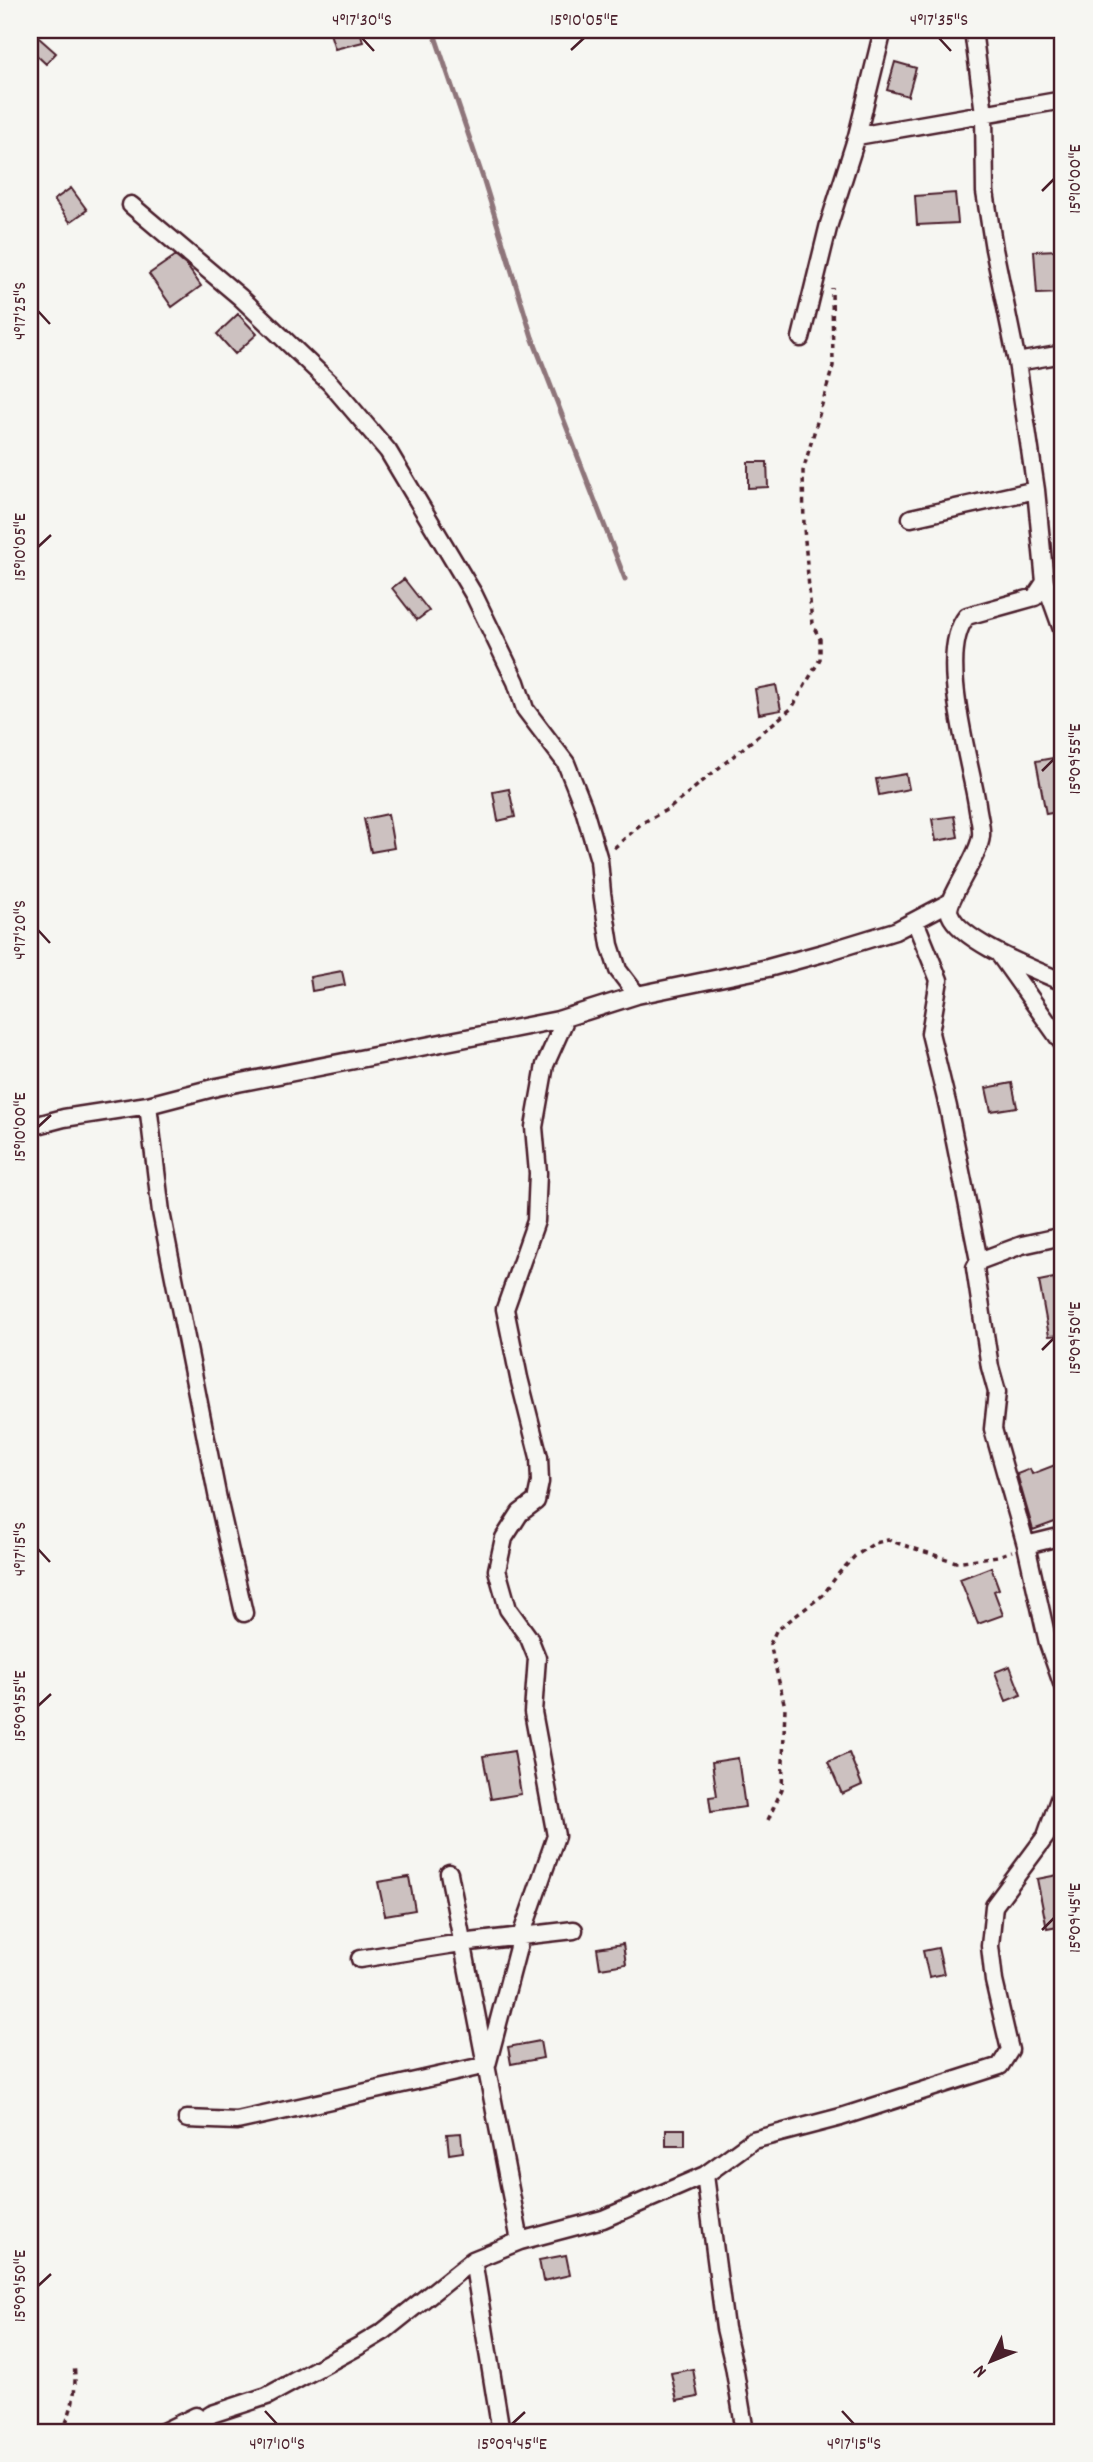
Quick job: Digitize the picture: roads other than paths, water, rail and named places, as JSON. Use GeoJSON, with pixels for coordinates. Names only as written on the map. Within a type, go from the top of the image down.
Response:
{"type":"FeatureCollection","features":[{"type":"Feature","properties":{"kind":"street"},"geometry":{"type":"LineString","coordinates":[[801,338],[829,224],[856,136],[883,30]]}},
{"type":"Feature","properties":{"kind":"street"},"geometry":{"type":"LineString","coordinates":[[974,30],[984,113],[985,192],[1017,362],[1045,582],[1063,632]]}},
{"type":"Feature","properties":{"kind":"street"},"geometry":{"type":"LineString","coordinates":[[856,136],[1063,100]]}},
{"type":"Feature","properties":{"kind":"street"},"geometry":{"type":"LineString","coordinates":[[131,205],[240,297],[300,354],[330,383],[388,451],[474,595],[516,682],[525,709],[566,763],[599,860],[610,945],[618,970],[637,995]]}},
{"type":"Feature","properties":{"kind":"street"},"geometry":{"type":"LineString","coordinates":[[1017,362],[1063,354]]}},
{"type":"Feature","properties":{"kind":"street"},"geometry":{"type":"LineString","coordinates":[[911,518],[1035,490]]}},
{"type":"Feature","properties":{"kind":"street"},"geometry":{"type":"LineString","coordinates":[[1045,582],[1035,597],[967,616],[960,624],[956,637],[953,678],[981,836],[973,863],[950,902],[948,912],[967,934],[998,952],[1063,982]]}},
{"type":"Feature","properties":{"kind":"street"},"geometry":{"type":"LineString","coordinates":[[30,1127],[64,1118],[148,1105],[217,1087],[566,1017],[637,995],[768,968],[895,931],[950,902]]}},
{"type":"Feature","properties":{"kind":"street"},"geometry":{"type":"LineString","coordinates":[[915,921],[939,980],[929,1033],[948,1107],[979,1261]]}},
{"type":"Feature","properties":{"kind":"street"},"geometry":{"type":"LineString","coordinates":[[998,952],[1063,1044]]}},
{"type":"Feature","properties":{"kind":"street"},"geometry":{"type":"LineString","coordinates":[[487,2065],[521,1936],[556,1836],[533,1712],[537,1658],[529,1638],[508,1609],[497,1570],[504,1538],[520,1513],[536,1501],[540,1482],[539,1457],[505,1309],[536,1221],[538,1173],[534,1127],[545,1065],[566,1017]]}},
{"type":"Feature","properties":{"kind":"street"},"geometry":{"type":"LineString","coordinates":[[148,1105],[161,1212],[218,1499],[244,1613]]}},
{"type":"Feature","properties":{"kind":"street"},"geometry":{"type":"LineString","coordinates":[[1063,1236],[1022,1245],[979,1261],[975,1268],[990,1367],[997,1392],[993,1429],[1026,1545],[1048,1643],[1063,1686]]}},
{"type":"Feature","properties":{"kind":"street"},"geometry":{"type":"LineString","coordinates":[[1026,1545],[1063,1536]]}},
{"type":"Feature","properties":{"kind":"street"},"geometry":{"type":"LineString","coordinates":[[163,2432],[191,2417],[212,2414],[267,2396],[359,2346],[384,2331],[473,2260],[520,2241],[603,2219],[705,2175],[752,2140],[841,2117],[1000,2066],[1010,2050],[994,1981],[990,1946],[994,1906],[1046,1836],[1063,1788]]}},
{"type":"Feature","properties":{"kind":"street"},"geometry":{"type":"LineString","coordinates":[[449,1873],[520,2241]]}},
{"type":"Feature","properties":{"kind":"street"},"geometry":{"type":"LineString","coordinates":[[360,1959],[461,1943],[574,1930]]}},
{"type":"Feature","properties":{"kind":"street"},"geometry":{"type":"LineString","coordinates":[[187,2119],[237,2121],[487,2065]]}},
{"type":"Feature","properties":{"kind":"street"},"geometry":{"type":"LineString","coordinates":[[705,2175],[725,2328],[745,2432]]}},
{"type":"Feature","properties":{"kind":"street"},"geometry":{"type":"LineString","coordinates":[[473,2260],[501,2432]]}},
{"type":"Feature","properties":{"kind":"street"},"geometry":{"type":"LineString","coordinates":[[184,2432],[212,2414]]}},
{"type":"Feature","properties":{"kind":"waterway"},"geometry":{"type":"LineString","coordinates":[[433,30],[484,181],[532,337],[625,579]]}}]}
